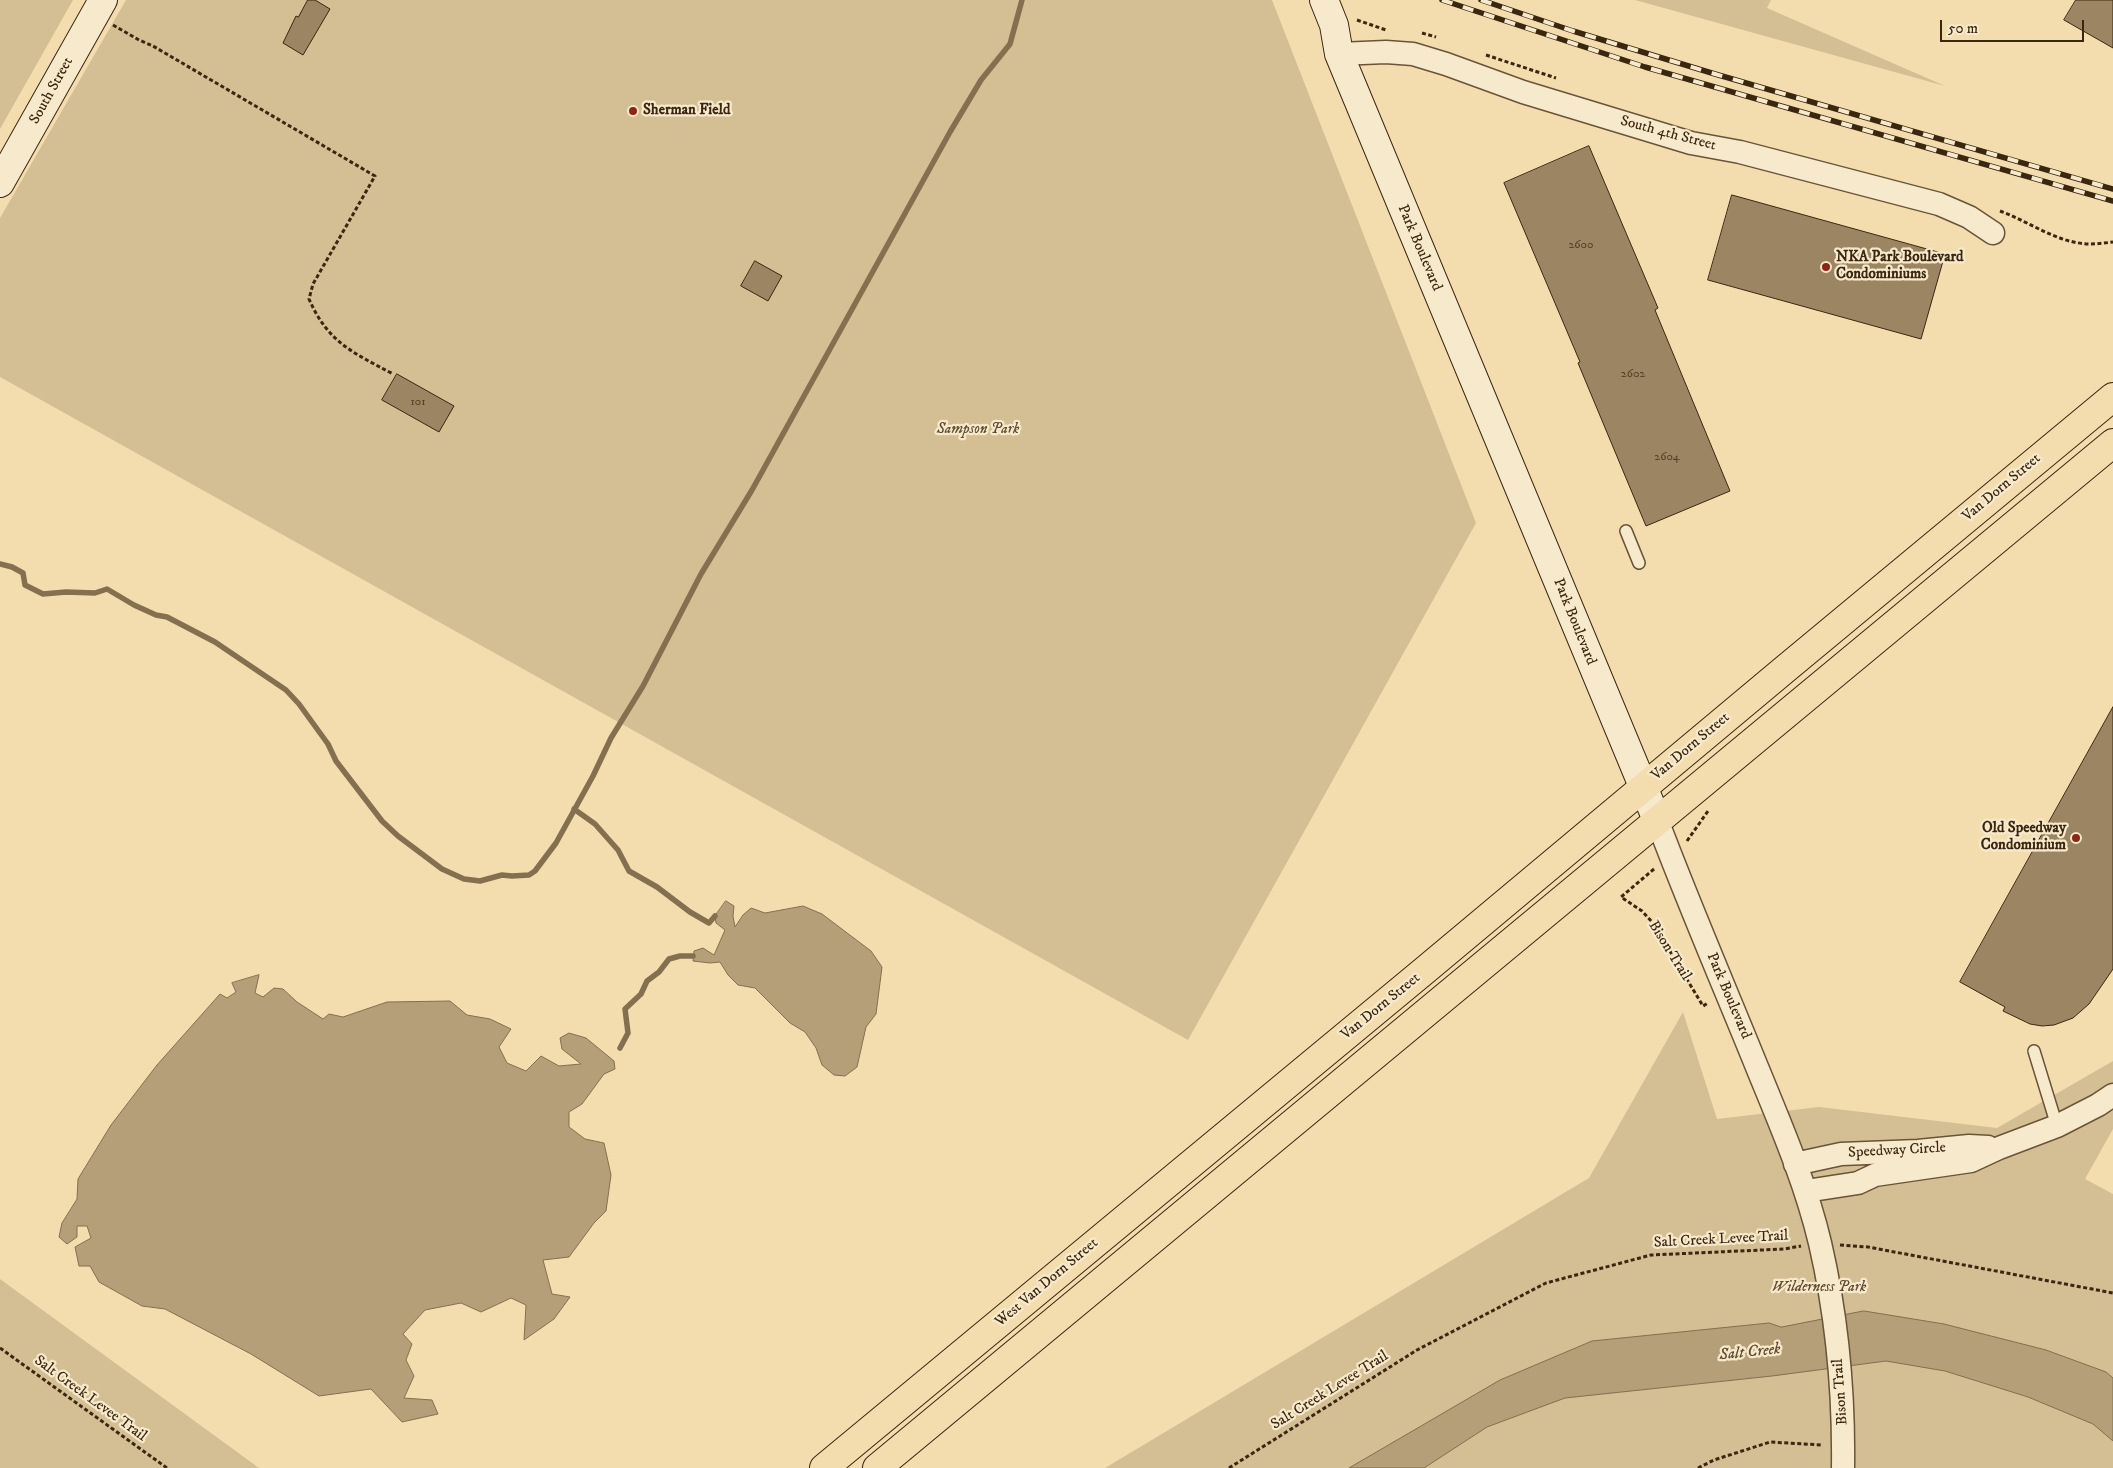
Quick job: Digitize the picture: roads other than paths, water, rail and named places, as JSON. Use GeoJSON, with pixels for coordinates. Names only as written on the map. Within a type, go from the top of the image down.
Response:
{"type":"FeatureCollection","features":[{"type":"Feature","properties":{"kind":"main road","name":"Park Boulevard"},"geometry":{"type":"LineString","coordinates":[[1307,0],[1320,31],[1339,54]]}},
{"type":"Feature","properties":{"kind":"main road","name":"Park Boulevard"},"geometry":{"type":"LineString","coordinates":[[1324,0],[1334,25],[1339,54],[1642,788],[1657,820]]}},
{"type":"Feature","properties":{"kind":"main road","name":"South Street"},"geometry":{"type":"LineString","coordinates":[[0,183],[99,7]]}},
{"type":"Feature","properties":{"kind":"main road","name":"Van Dorn Street"},"geometry":{"type":"LineString","coordinates":[[1270,1099],[2113,397]]}},
{"type":"Feature","properties":{"kind":"main road"},"geometry":{"type":"LineString","coordinates":[[877,1468],[2113,444]]}},
{"type":"Feature","properties":{"kind":"main road","name":"West Van Dorn Street"},"geometry":{"type":"LineString","coordinates":[[824,1468],[1270,1099]]}},
{"type":"Feature","properties":{"kind":"street","name":"South 4th Street"},"geometry":{"type":"LineString","coordinates":[[1339,54],[1386,52],[1413,54],[1523,92],[1691,143],[1740,152],[1939,204],[1969,217],[1994,233]]}},
{"type":"Feature","properties":{"kind":"street","name":"Park Boulevard"},"geometry":{"type":"LineString","coordinates":[[1657,820],[1680,882],[1727,993],[1806,1191]]}},
{"type":"Feature","properties":{"kind":"street","name":"Speedway Circle"},"geometry":{"type":"LineString","coordinates":[[1806,1191],[1858,1183],[1875,1175],[1971,1161],[2057,1126],[2113,1095]]}},
{"type":"Feature","properties":{"kind":"street","name":"Speedway Circle"},"geometry":{"type":"LineString","coordinates":[[1795,1164],[1841,1154],[1918,1151],[1969,1146],[1999,1148]]}},
{"type":"Feature","properties":{"kind":"street","name":"Bison Trail"},"geometry":{"type":"LineString","coordinates":[[1806,1191],[1822,1253],[1838,1348],[1843,1468]]}},
{"type":"Feature","properties":{"kind":"lane"},"geometry":{"type":"LineString","coordinates":[[1626,531],[1639,563]]}},
{"type":"Feature","properties":{"kind":"lane"},"geometry":{"type":"LineString","coordinates":[[2034,1051],[2057,1126]]}},
{"type":"Feature","properties":{"kind":"water"},"geometry":{"type":"Polygon","coordinates":[[[726,901],[734,906],[735,927],[743,915],[751,908],[765,913],[803,906],[822,914],[871,951],[882,967],[876,1014],[866,1027],[857,1067],[845,1076],[834,1075],[822,1065],[816,1048],[805,1032],[790,1023],[755,988],[738,985],[728,975],[720,962],[693,961],[694,951],[703,948],[714,955],[725,930],[716,923],[715,916],[726,901]]]}},
{"type":"Feature","properties":{"kind":"water"},"geometry":{"type":"Polygon","coordinates":[[[259,975],[255,993],[263,997],[274,988],[283,989],[297,1002],[323,1019],[329,1014],[343,1017],[387,1002],[450,1001],[467,1015],[490,1019],[511,1029],[499,1047],[507,1063],[526,1071],[541,1056],[559,1066],[581,1064],[562,1049],[560,1038],[569,1033],[586,1038],[614,1061],[615,1069],[604,1074],[582,1104],[569,1112],[569,1127],[585,1139],[604,1143],[611,1175],[606,1211],[594,1223],[569,1257],[543,1260],[552,1294],[570,1297],[554,1319],[524,1340],[526,1305],[511,1298],[481,1312],[461,1303],[425,1310],[403,1334],[412,1344],[406,1360],[414,1376],[404,1398],[432,1400],[438,1414],[402,1422],[371,1389],[319,1396],[251,1354],[165,1309],[142,1306],[99,1282],[90,1266],[79,1266],[75,1247],[91,1238],[87,1226],[77,1226],[77,1237],[67,1244],[59,1237],[62,1223],[77,1199],[78,1179],[111,1125],[157,1065],[220,994],[227,998],[236,992],[232,983],[259,975]]]}},
{"type":"Feature","properties":{"kind":"water","name":"Salt Creek"},"geometry":{"type":"Polygon","coordinates":[[[1864,1311],[1944,1324],[2046,1350],[2106,1372],[2113,1378],[2113,1441],[2093,1424],[2028,1397],[1945,1371],[1886,1361],[1772,1376],[1565,1398],[1487,1427],[1424,1468],[1349,1468],[1500,1380],[1592,1341],[1769,1323],[1781,1327],[1864,1311]]]}},
{"type":"Feature","properties":{"kind":"waterway"},"geometry":{"type":"LineString","coordinates":[[0,564],[12,567],[23,573],[25,585],[43,594],[66,592],[95,593],[107,589],[134,605],[156,615],[167,617],[215,642],[286,690],[299,704],[328,744],[336,761],[382,821],[398,836],[442,869],[464,879],[480,881],[502,875],[529,875],[535,871],[556,843],[593,776],[611,738],[643,686],[701,574],[752,490],[950,132],[981,80],[1010,44],[1022,0]]}},
{"type":"Feature","properties":{"kind":"waterway"},"geometry":{"type":"LineString","coordinates":[[574,809],[595,824],[618,850],[629,871],[657,887],[690,912],[709,923],[715,916]]}},
{"type":"Feature","properties":{"kind":"waterway"},"geometry":{"type":"LineString","coordinates":[[620,1048],[628,1033],[625,1009],[641,994],[647,981],[659,972],[669,959],[680,956],[693,956]]}},
{"type":"Feature","properties":{"kind":"railway"},"geometry":{"type":"LineString","coordinates":[[1442,0],[1645,67],[2113,201]]}},
{"type":"Feature","properties":{"kind":"railway"},"geometry":{"type":"LineString","coordinates":[[1481,0],[1573,31],[1715,74],[2113,189]]}},
{"type":"Feature","properties":{"kind":"place","name":"Sherman Field"},"geometry":{"type":"Point","coordinates":[633,111]}},
{"type":"Feature","properties":{"kind":"place","name":"NKA Park Boulevard Condominiums"},"geometry":{"type":"Point","coordinates":[1826,267]}},
{"type":"Feature","properties":{"kind":"place","name":"Old Speedway Condominium"},"geometry":{"type":"Point","coordinates":[2076,838]}},
{"type":"Feature","properties":{"kind":"park label","name":"Sampson Park"},"geometry":{"type":"Point","coordinates":[978,430]}},
{"type":"Feature","properties":{"kind":"park label","name":"Wilderness Park"},"geometry":{"type":"Point","coordinates":[1819,1288]}}]}
